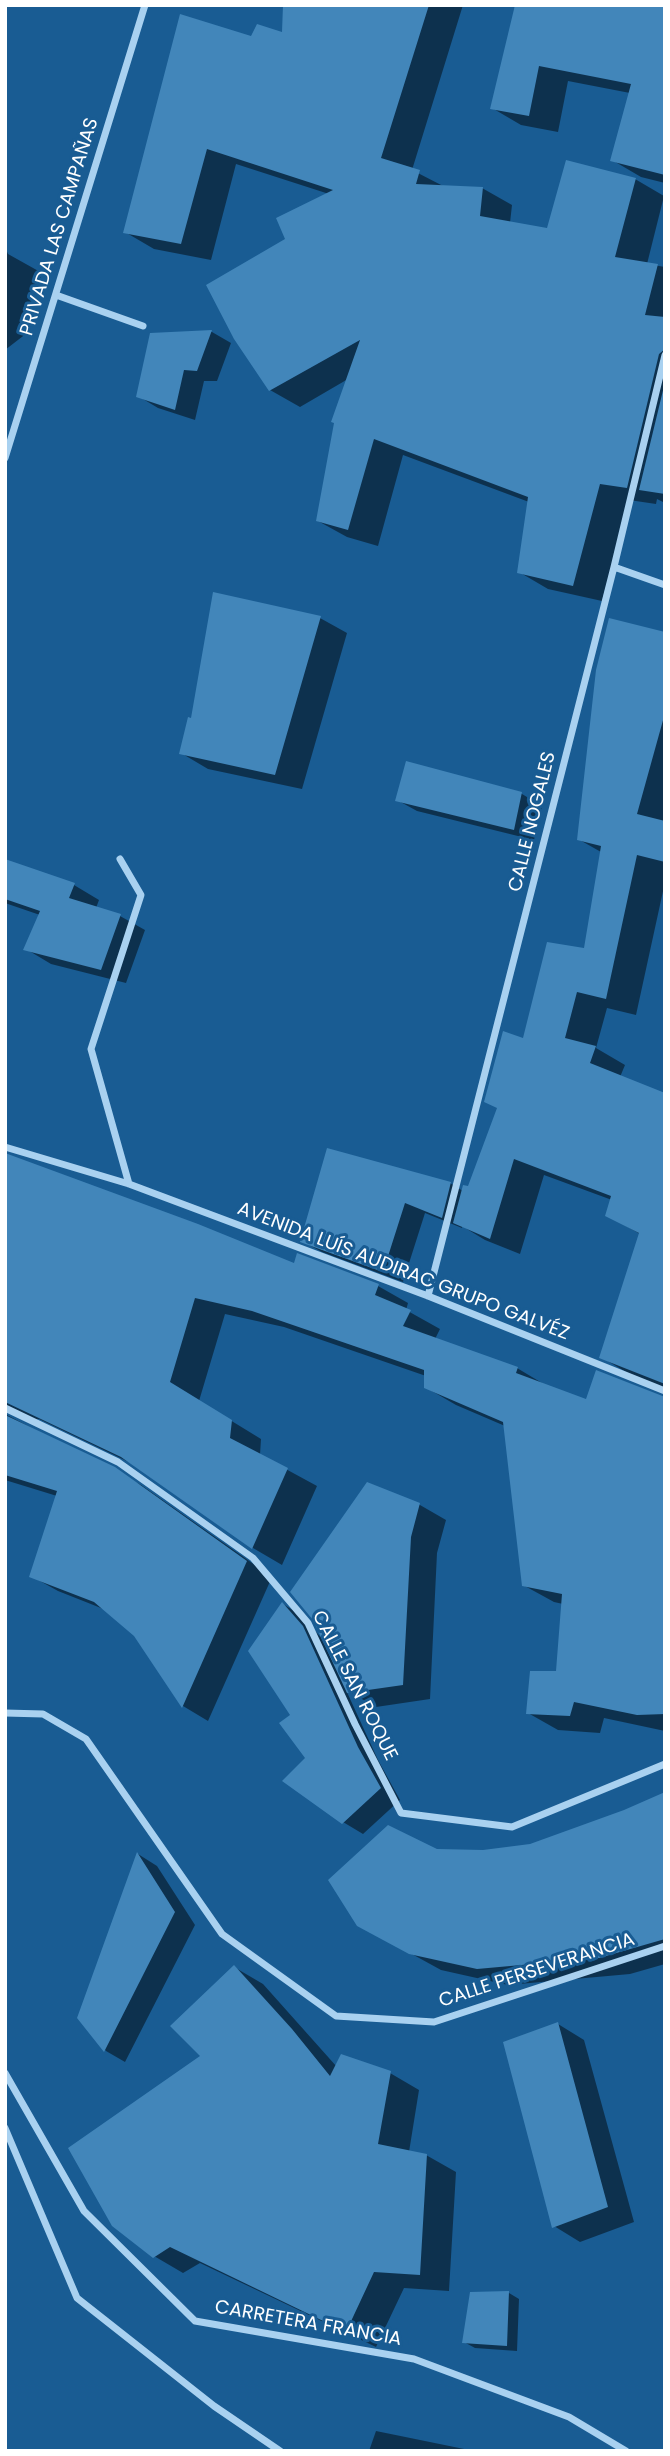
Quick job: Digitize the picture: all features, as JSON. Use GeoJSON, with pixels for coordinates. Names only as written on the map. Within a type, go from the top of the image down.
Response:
{"type":"FeatureCollection","features":[{"type":"Feature","properties":{"kind":"street","name":"PRIVADA LAS CAMPAÑAS"},"geometry":{"type":"LineString","coordinates":[[5,458],[145,5]]}},
{"type":"Feature","properties":{"kind":"street"},"geometry":{"type":"LineString","coordinates":[[56,295],[143,326]]}},
{"type":"Feature","properties":{"kind":"street","name":"CALLE NOGALES"},"geometry":{"type":"LineString","coordinates":[[428,1296],[614,567],[665,355]]}},
{"type":"Feature","properties":{"kind":"street"},"geometry":{"type":"LineString","coordinates":[[614,567],[665,585]]}},
{"type":"Feature","properties":{"kind":"street"},"geometry":{"type":"LineString","coordinates":[[120,859],[141,895],[90,1049],[130,1184]]}},
{"type":"Feature","properties":{"kind":"street","name":"AVENIDA LUÍS AUDIRAC GRUPO GALVÉZ"},"geometry":{"type":"LineString","coordinates":[[5,1147],[130,1184],[428,1296],[665,1391]]}},
{"type":"Feature","properties":{"kind":"street","name":"CALLE SAN ROQUE"},"geometry":{"type":"LineString","coordinates":[[5,1408],[118,1462],[253,1558],[308,1623],[355,1724],[401,1813],[512,1827],[665,1763]]}},
{"type":"Feature","properties":{"kind":"street","name":"CALLE PERSEVERANCIA"},"geometry":{"type":"LineString","coordinates":[[5,1713],[43,1714],[86,1739],[222,1934],[335,2016],[434,2022],[665,1946]]}},
{"type":"Feature","properties":{"kind":"street","name":"CARRETERA FRANCIA"},"geometry":{"type":"LineString","coordinates":[[5,2073],[84,2211],[195,2321],[414,2359],[569,2417],[626,2451]]}},
{"type":"Feature","properties":{"kind":"street"},"geometry":{"type":"LineString","coordinates":[[5,2128],[77,2298],[214,2406],[280,2451]]}},
{"type":"Feature","properties":{"kind":"building"},"geometry":{"type":"Polygon","coordinates":[[[283,5],[429,5],[381,158],[420,170],[416,184],[483,187],[480,216],[547,228],[566,160],[636,178],[615,257],[658,264],[645,315],[665,317],[665,349],[659,354],[627,488],[600,484],[573,586],[517,573],[528,497],[374,439],[348,530],[316,521],[334,423],[331,422],[360,340],[269,391],[234,339],[206,285],[285,239],[276,218],[333,190],[207,149],[181,244],[123,233],[180,14],[251,36],[257,24],[282,32],[283,5]]]}},
{"type":"Feature","properties":{"kind":"building"},"geometry":{"type":"Polygon","coordinates":[[[515,5],[665,5],[665,175],[610,161],[631,84],[539,66],[529,116],[490,109],[515,5]]]}},
{"type":"Feature","properties":{"kind":"building"},"geometry":{"type":"Polygon","coordinates":[[[212,330],[197,371],[184,370],[175,410],[136,397],[150,333],[212,330]]]}},
{"type":"Feature","properties":{"kind":"building"},"geometry":{"type":"Polygon","coordinates":[[[665,382],[665,494],[639,490],[665,382]]]}},
{"type":"Feature","properties":{"kind":"building"},"geometry":{"type":"Polygon","coordinates":[[[213,592],[321,616],[275,775],[179,754],[188,717],[191,718],[213,592]]]}},
{"type":"Feature","properties":{"kind":"building"},"geometry":{"type":"Polygon","coordinates":[[[609,618],[665,632],[665,713],[637,814],[665,821],[665,862],[637,855],[606,999],[577,992],[565,1038],[596,1046],[590,1063],[665,1093],[665,1384],[599,1358],[639,1233],[605,1216],[611,1196],[514,1159],[490,1239],[453,1223],[463,1185],[468,1186],[497,1108],[484,1102],[503,1031],[523,1038],[547,942],[584,948],[601,846],[577,840],[596,670],[609,618]]]}},
{"type":"Feature","properties":{"kind":"building"},"geometry":{"type":"Polygon","coordinates":[[[406,761],[522,792],[514,830],[395,801],[406,761]]]}},
{"type":"Feature","properties":{"kind":"building"},"geometry":{"type":"Polygon","coordinates":[[[5,859],[75,883],[69,898],[121,914],[101,970],[23,950],[40,911],[5,899],[5,859]]]}},
{"type":"Feature","properties":{"kind":"building"},"geometry":{"type":"Polygon","coordinates":[[[327,1148],[451,1182],[442,1218],[405,1203],[383,1272],[300,1242],[327,1148]]]}},
{"type":"Feature","properties":{"kind":"building"},"geometry":{"type":"Polygon","coordinates":[[[5,1153],[198,1224],[294,1263],[297,1253],[379,1284],[375,1295],[411,1310],[403,1326],[518,1367],[516,1373],[586,1399],[596,1370],[665,1397],[665,1714],[637,1715],[574,1702],[570,1716],[526,1714],[530,1671],[556,1671],[562,1594],[522,1586],[503,1422],[424,1388],[424,1370],[252,1311],[195,1298],[170,1382],[232,1420],[230,1438],[288,1468],[252,1549],[121,1457],[5,1402],[5,1153]]]}},
{"type":"Feature","properties":{"kind":"building"},"geometry":{"type":"Polygon","coordinates":[[[5,1415],[115,1467],[247,1561],[182,1708],[134,1636],[94,1602],[29,1577],[57,1491],[5,1475],[5,1415]]]}},
{"type":"Feature","properties":{"kind":"building"},"geometry":{"type":"Polygon","coordinates":[[[367,1482],[420,1503],[411,1537],[403,1685],[347,1693],[313,1620],[290,1592],[367,1482]]]}},
{"type":"Feature","properties":{"kind":"building"},"geometry":{"type":"Polygon","coordinates":[[[282,1602],[303,1626],[358,1747],[381,1788],[342,1824],[282,1781],[305,1758],[279,1723],[290,1715],[248,1651],[282,1602]]]}},
{"type":"Feature","properties":{"kind":"building"},"geometry":{"type":"Polygon","coordinates":[[[665,1792],[665,1939],[599,1958],[477,1969],[409,1954],[357,1926],[328,1880],[388,1825],[437,1849],[483,1850],[530,1844],[665,1792]]]}},
{"type":"Feature","properties":{"kind":"building"},"geometry":{"type":"Polygon","coordinates":[[[137,1852],[175,1912],[104,2052],[77,2018],[137,1852]]]}},
{"type":"Feature","properties":{"kind":"building"},"geometry":{"type":"Polygon","coordinates":[[[234,1965],[330,2076],[341,2054],[391,2071],[378,2144],[427,2154],[420,2275],[374,2272],[346,2332],[170,2247],[153,2258],[112,2226],[68,2148],[200,2056],[170,2026],[234,1965]]]}},
{"type":"Feature","properties":{"kind":"building"},"geometry":{"type":"Polygon","coordinates":[[[558,2022],[608,2207],[552,2228],[503,2042],[558,2022]]]}},
{"type":"Feature","properties":{"kind":"building"},"geometry":{"type":"Polygon","coordinates":[[[509,2291],[507,2346],[462,2343],[470,2292],[509,2291]]]}}]}
